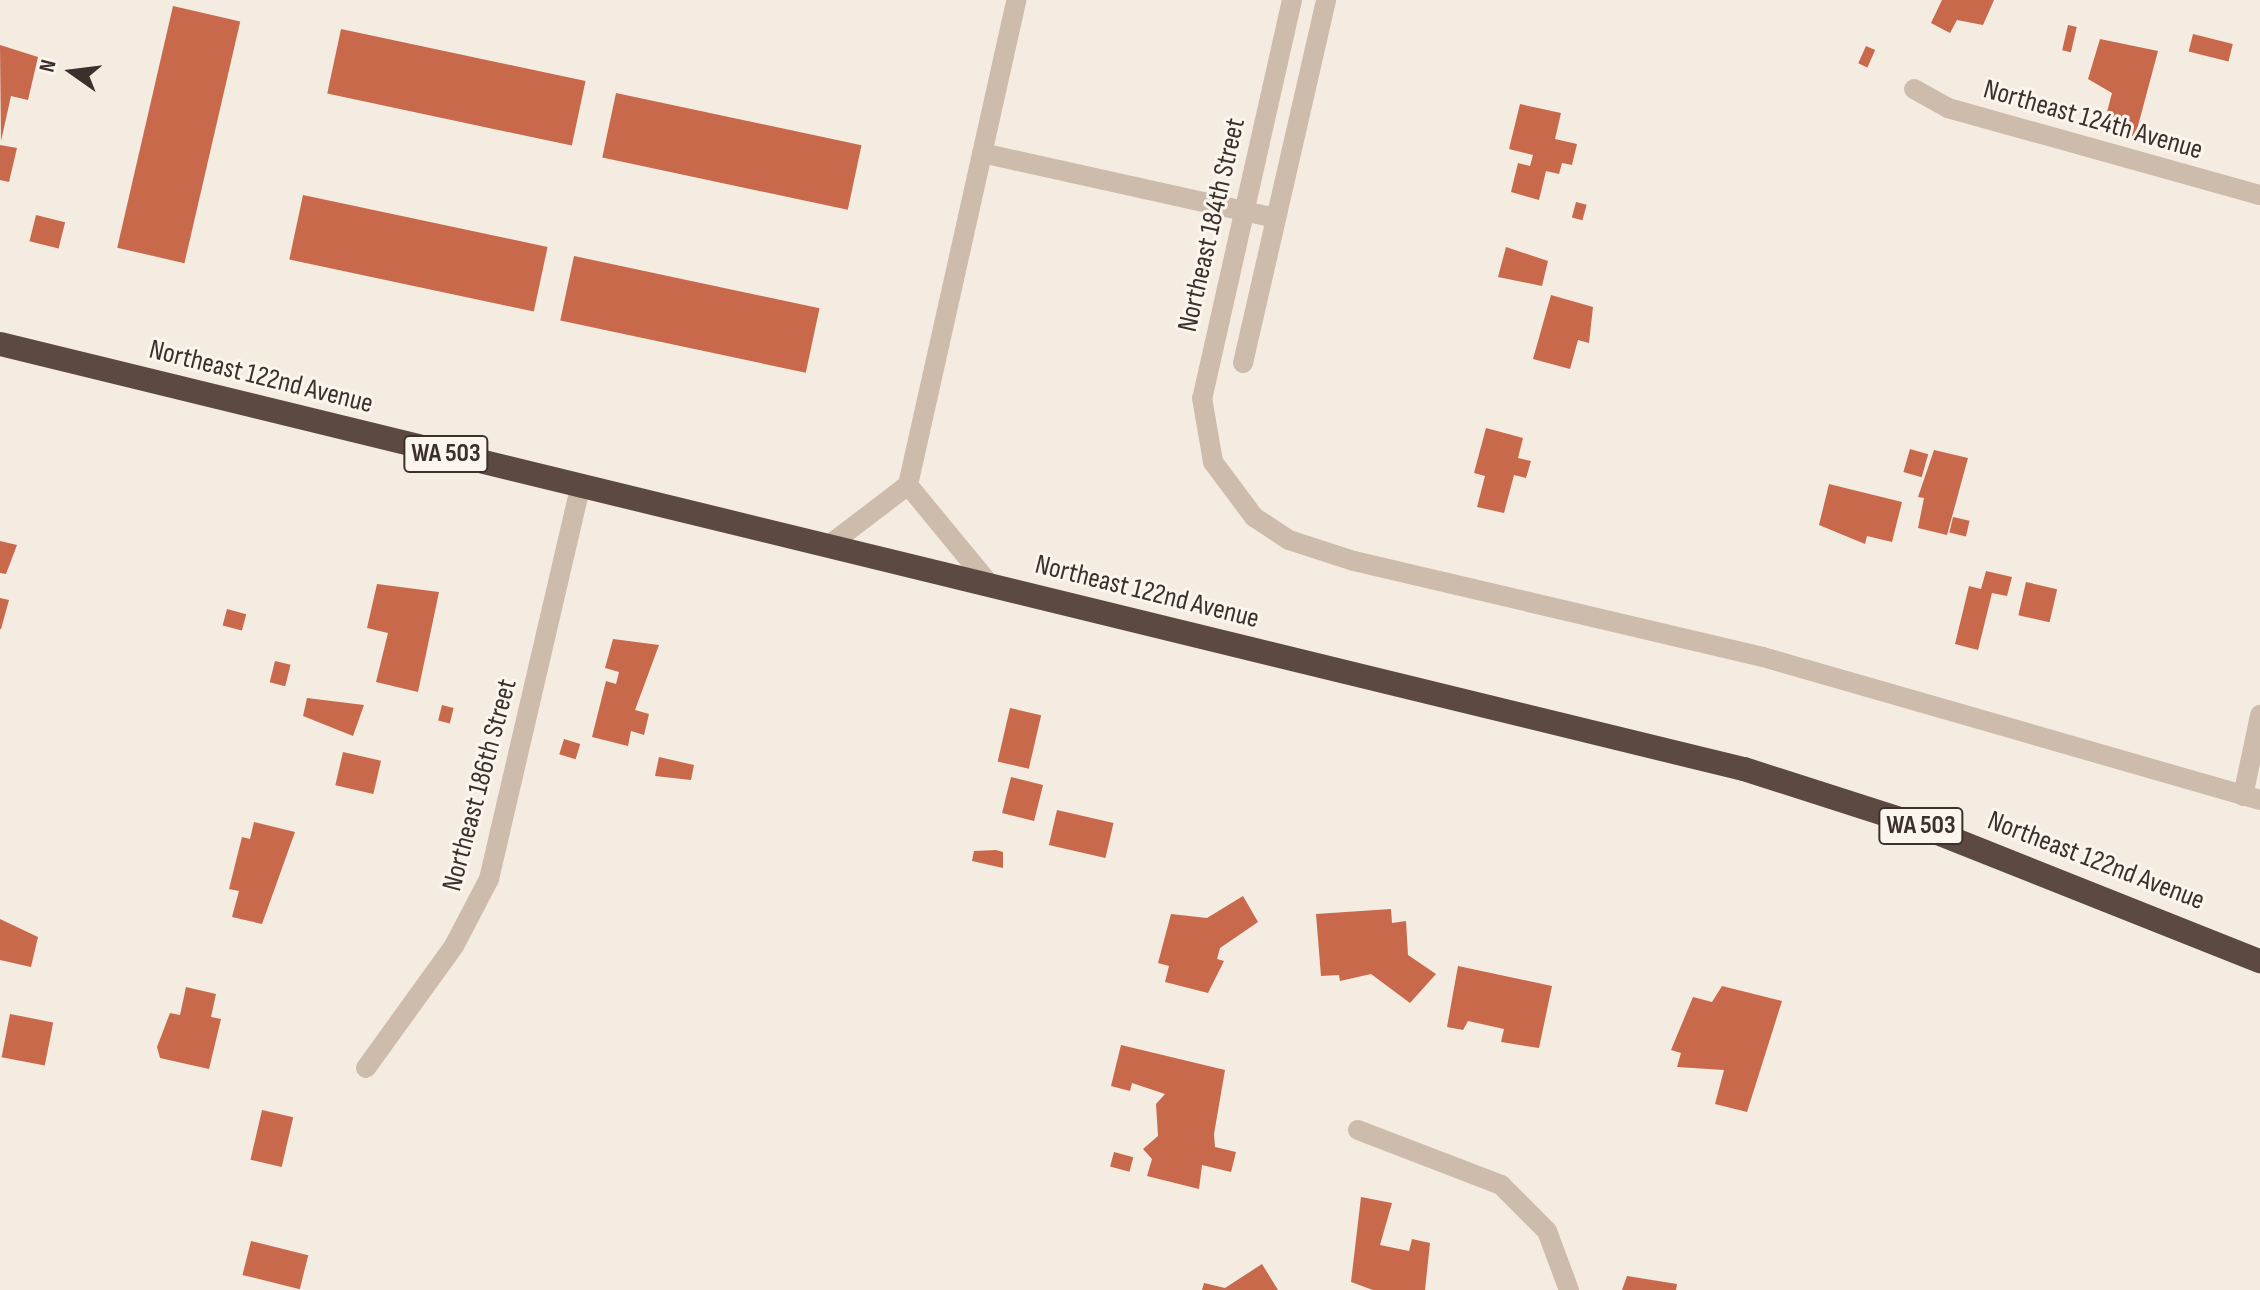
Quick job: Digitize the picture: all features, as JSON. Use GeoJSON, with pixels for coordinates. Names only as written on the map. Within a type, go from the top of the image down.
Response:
{"type":"FeatureCollection","features":[{"type":"Feature","properties":{"kind":"highway","name":"Northeast 122nd Avenue"},"geometry":{"type":"LineString","coordinates":[[0,344],[1744,769],[1930,829],[2260,961]]}},
{"type":"Feature","properties":{"kind":"street"},"geometry":{"type":"LineString","coordinates":[[828,546],[908,485],[1016,0]]}},
{"type":"Feature","properties":{"kind":"street","name":"Northeast 184th Street"},"geometry":{"type":"LineString","coordinates":[[1292,0],[1240,211],[1202,398],[1213,462],[1231,495],[1289,540],[1763,657],[2252,798]]}},
{"type":"Feature","properties":{"kind":"street"},"geometry":{"type":"LineString","coordinates":[[1243,363],[1326,0]]}},
{"type":"Feature","properties":{"kind":"street","name":"Northeast 124th Avenue"},"geometry":{"type":"LineString","coordinates":[[1914,89],[1948,108],[2260,195]]}},
{"type":"Feature","properties":{"kind":"street"},"geometry":{"type":"LineString","coordinates":[[982,153],[1276,218]]}},
{"type":"Feature","properties":{"kind":"street"},"geometry":{"type":"LineString","coordinates":[[908,485],[990,585]]}},
{"type":"Feature","properties":{"kind":"street","name":"Northeast 186th Street"},"geometry":{"type":"LineString","coordinates":[[366,1068],[454,946],[489,879],[580,487]]}},
{"type":"Feature","properties":{"kind":"street"},"geometry":{"type":"LineString","coordinates":[[2252,798],[2260,715]]}},
{"type":"Feature","properties":{"kind":"street"},"geometry":{"type":"LineString","coordinates":[[1358,1130],[1501,1185],[1533,1215],[1561,1257],[1569,1290]]}},
{"type":"Feature","properties":{"kind":"building"},"geometry":{"type":"Polygon","coordinates":[[[1942,0],[1994,0],[1983,25],[1957,20],[1950,33],[1931,23],[1942,0]]]}},
{"type":"Feature","properties":{"kind":"building"},"geometry":{"type":"Polygon","coordinates":[[[173,6],[240,22],[184,263],[117,248],[173,6]]]}},
{"type":"Feature","properties":{"kind":"building"},"geometry":{"type":"Polygon","coordinates":[[[2068,25],[2077,27],[2071,52],[2062,50],[2068,25]]]}},
{"type":"Feature","properties":{"kind":"building"},"geometry":{"type":"Polygon","coordinates":[[[341,29],[586,81],[572,146],[327,94],[341,29]]]}},
{"type":"Feature","properties":{"kind":"building"},"geometry":{"type":"Polygon","coordinates":[[[2193,34],[2233,44],[2228,61],[2189,51],[2193,34]]]}},
{"type":"Feature","properties":{"kind":"building"},"geometry":{"type":"Polygon","coordinates":[[[2100,39],[2158,51],[2135,137],[2103,127],[2112,93],[2088,79],[2100,39]]]}},
{"type":"Feature","properties":{"kind":"building"},"geometry":{"type":"Polygon","coordinates":[[[0,45],[38,57],[28,100],[11,96],[1,141],[0,45]]]}},
{"type":"Feature","properties":{"kind":"building"},"geometry":{"type":"Polygon","coordinates":[[[1866,46],[1875,50],[1867,67],[1858,63],[1866,46]]]}},
{"type":"Feature","properties":{"kind":"building"},"geometry":{"type":"Polygon","coordinates":[[[616,93],[862,145],[848,210],[602,158],[616,93]]]}},
{"type":"Feature","properties":{"kind":"building"},"geometry":{"type":"Polygon","coordinates":[[[1520,104],[1561,113],[1555,139],[1577,144],[1572,165],[1562,163],[1559,174],[1546,171],[1539,200],[1511,192],[1518,163],[1530,166],[1533,155],[1509,149],[1520,104]]]}},
{"type":"Feature","properties":{"kind":"building"},"geometry":{"type":"Polygon","coordinates":[[[0,145],[17,148],[9,182],[0,180],[0,145]]]}},
{"type":"Feature","properties":{"kind":"building"},"geometry":{"type":"Polygon","coordinates":[[[303,195],[548,247],[534,312],[289,260],[303,195]]]}},
{"type":"Feature","properties":{"kind":"building"},"geometry":{"type":"Polygon","coordinates":[[[1576,202],[1587,205],[1582,220],[1572,217],[1576,202]]]}},
{"type":"Feature","properties":{"kind":"building"},"geometry":{"type":"Polygon","coordinates":[[[36,215],[65,222],[59,248],[29,241],[36,215]]]}},
{"type":"Feature","properties":{"kind":"building"},"geometry":{"type":"Polygon","coordinates":[[[1506,247],[1548,261],[1542,286],[1498,277],[1506,247]]]}},
{"type":"Feature","properties":{"kind":"building"},"geometry":{"type":"Polygon","coordinates":[[[574,256],[820,308],[806,373],[560,321],[574,256]]]}},
{"type":"Feature","properties":{"kind":"building"},"geometry":{"type":"Polygon","coordinates":[[[1551,295],[1593,307],[1589,343],[1578,340],[1570,369],[1533,359],[1551,295]]]}},
{"type":"Feature","properties":{"kind":"building"},"geometry":{"type":"Polygon","coordinates":[[[1486,428],[1523,438],[1518,458],[1531,461],[1526,478],[1514,475],[1504,513],[1477,507],[1485,476],[1474,473],[1486,428]]]}},
{"type":"Feature","properties":{"kind":"building"},"geometry":{"type":"Polygon","coordinates":[[[1910,449],[1928,454],[1922,477],[1903,472],[1910,449]]]}},
{"type":"Feature","properties":{"kind":"building"},"geometry":{"type":"Polygon","coordinates":[[[1934,450],[1968,458],[1947,535],[1918,528],[1924,498],[1918,497],[1934,450]]]}},
{"type":"Feature","properties":{"kind":"building"},"geometry":{"type":"Polygon","coordinates":[[[1829,484],[1902,502],[1892,542],[1867,536],[1865,544],[1819,525],[1829,484]]]}},
{"type":"Feature","properties":{"kind":"building"},"geometry":{"type":"Polygon","coordinates":[[[1953,517],[1970,521],[1966,536],[1949,533],[1953,517]]]}},
{"type":"Feature","properties":{"kind":"building"},"geometry":{"type":"Polygon","coordinates":[[[0,541],[17,545],[6,574],[0,573],[0,541]]]}},
{"type":"Feature","properties":{"kind":"building"},"geometry":{"type":"Polygon","coordinates":[[[1986,571],[2012,577],[2007,596],[1992,593],[1978,650],[1955,644],[1969,586],[1981,589],[1986,571]]]}},
{"type":"Feature","properties":{"kind":"building"},"geometry":{"type":"Polygon","coordinates":[[[2026,582],[2057,589],[2050,622],[2018,615],[2026,582]]]}},
{"type":"Feature","properties":{"kind":"building"},"geometry":{"type":"Polygon","coordinates":[[[377,584],[439,592],[418,692],[376,682],[388,633],[367,628],[377,584]]]}},
{"type":"Feature","properties":{"kind":"building"},"geometry":{"type":"Polygon","coordinates":[[[0,598],[9,600],[1,629],[0,629],[0,598]]]}},
{"type":"Feature","properties":{"kind":"building"},"geometry":{"type":"Polygon","coordinates":[[[227,609],[246,614],[242,631],[223,625],[227,609]]]}},
{"type":"Feature","properties":{"kind":"building"},"geometry":{"type":"Polygon","coordinates":[[[613,639],[659,645],[635,710],[649,714],[644,735],[631,731],[628,746],[592,737],[606,681],[616,684],[619,672],[605,668],[613,639]]]}},
{"type":"Feature","properties":{"kind":"building"},"geometry":{"type":"Polygon","coordinates":[[[275,661],[291,665],[285,686],[270,682],[275,661]]]}},
{"type":"Feature","properties":{"kind":"building"},"geometry":{"type":"Polygon","coordinates":[[[307,698],[364,705],[353,736],[303,716],[307,698]]]}},
{"type":"Feature","properties":{"kind":"building"},"geometry":{"type":"Polygon","coordinates":[[[442,705],[454,708],[450,723],[438,721],[442,705]]]}},
{"type":"Feature","properties":{"kind":"building"},"geometry":{"type":"Polygon","coordinates":[[[1010,708],[1041,715],[1029,769],[998,762],[1010,708]]]}},
{"type":"Feature","properties":{"kind":"building"},"geometry":{"type":"Polygon","coordinates":[[[564,739],[580,744],[576,759],[559,754],[564,739]]]}},
{"type":"Feature","properties":{"kind":"building"},"geometry":{"type":"Polygon","coordinates":[[[343,752],[381,761],[373,794],[335,785],[343,752]]]}},
{"type":"Feature","properties":{"kind":"building"},"geometry":{"type":"Polygon","coordinates":[[[659,757],[694,765],[691,780],[655,776],[659,757]]]}},
{"type":"Feature","properties":{"kind":"building"},"geometry":{"type":"Polygon","coordinates":[[[1011,777],[1043,785],[1034,821],[1002,813],[1011,777]]]}},
{"type":"Feature","properties":{"kind":"building"},"geometry":{"type":"Polygon","coordinates":[[[1057,810],[1114,823],[1105,858],[1049,845],[1057,810]]]}},
{"type":"Feature","properties":{"kind":"building"},"geometry":{"type":"Polygon","coordinates":[[[254,822],[295,832],[262,924],[232,917],[239,891],[229,889],[242,837],[250,839],[254,822]]]}},
{"type":"Feature","properties":{"kind":"building"},"geometry":{"type":"Polygon","coordinates":[[[974,851],[1003,852],[1003,868],[972,861],[974,851]]]}},
{"type":"Feature","properties":{"kind":"building"},"geometry":{"type":"Polygon","coordinates":[[[1243,896],[1258,922],[1220,948],[1217,959],[1224,961],[1208,993],[1165,982],[1169,966],[1158,963],[1171,914],[1207,918],[1243,896]]]}},
{"type":"Feature","properties":{"kind":"building"},"geometry":{"type":"Polygon","coordinates":[[[1391,909],[1392,923],[1406,921],[1408,955],[1436,974],[1410,1003],[1371,974],[1340,981],[1339,975],[1321,976],[1316,914],[1391,909]]]}},
{"type":"Feature","properties":{"kind":"building"},"geometry":{"type":"Polygon","coordinates":[[[0,919],[38,937],[31,967],[0,960],[0,919]]]}},
{"type":"Feature","properties":{"kind":"building"},"geometry":{"type":"Polygon","coordinates":[[[1458,966],[1552,986],[1539,1048],[1501,1042],[1504,1029],[1468,1021],[1463,1030],[1447,1027],[1458,966]]]}},
{"type":"Feature","properties":{"kind":"building"},"geometry":{"type":"Polygon","coordinates":[[[1722,986],[1782,1001],[1747,1112],[1715,1104],[1724,1070],[1677,1067],[1681,1053],[1671,1050],[1693,997],[1712,1002],[1722,986]]]}},
{"type":"Feature","properties":{"kind":"building"},"geometry":{"type":"Polygon","coordinates":[[[186,987],[216,994],[211,1017],[221,1019],[209,1069],[160,1058],[157,1047],[170,1013],[180,1015],[186,987]]]}},
{"type":"Feature","properties":{"kind":"building"},"geometry":{"type":"Polygon","coordinates":[[[10,1014],[53,1022],[45,1066],[2,1057],[10,1014]]]}},
{"type":"Feature","properties":{"kind":"building"},"geometry":{"type":"Polygon","coordinates":[[[1121,1045],[1225,1070],[1214,1134],[1215,1147],[1236,1152],[1231,1172],[1202,1165],[1199,1189],[1147,1176],[1152,1159],[1143,1149],[1158,1136],[1156,1104],[1165,1094],[1132,1083],[1130,1091],[1111,1086],[1121,1045]]]}},
{"type":"Feature","properties":{"kind":"building"},"geometry":{"type":"Polygon","coordinates":[[[262,1110],[293,1117],[282,1167],[251,1160],[262,1110]]]}},
{"type":"Feature","properties":{"kind":"building"},"geometry":{"type":"Polygon","coordinates":[[[1114,1152],[1133,1157],[1129,1172],[1110,1166],[1114,1152]]]}},
{"type":"Feature","properties":{"kind":"building"},"geometry":{"type":"Polygon","coordinates":[[[1361,1197],[1392,1203],[1380,1245],[1409,1251],[1412,1239],[1430,1243],[1425,1290],[1373,1290],[1351,1282],[1361,1197]]]}},
{"type":"Feature","properties":{"kind":"building"},"geometry":{"type":"Polygon","coordinates":[[[251,1241],[308,1255],[300,1289],[243,1275],[251,1241]]]}},
{"type":"Feature","properties":{"kind":"building"},"geometry":{"type":"Polygon","coordinates":[[[1262,1264],[1278,1290],[1202,1290],[1204,1283],[1225,1288],[1262,1264]]]}},
{"type":"Feature","properties":{"kind":"building"},"geometry":{"type":"Polygon","coordinates":[[[1627,1276],[1677,1284],[1676,1290],[1622,1290],[1627,1276]]]}}]}
